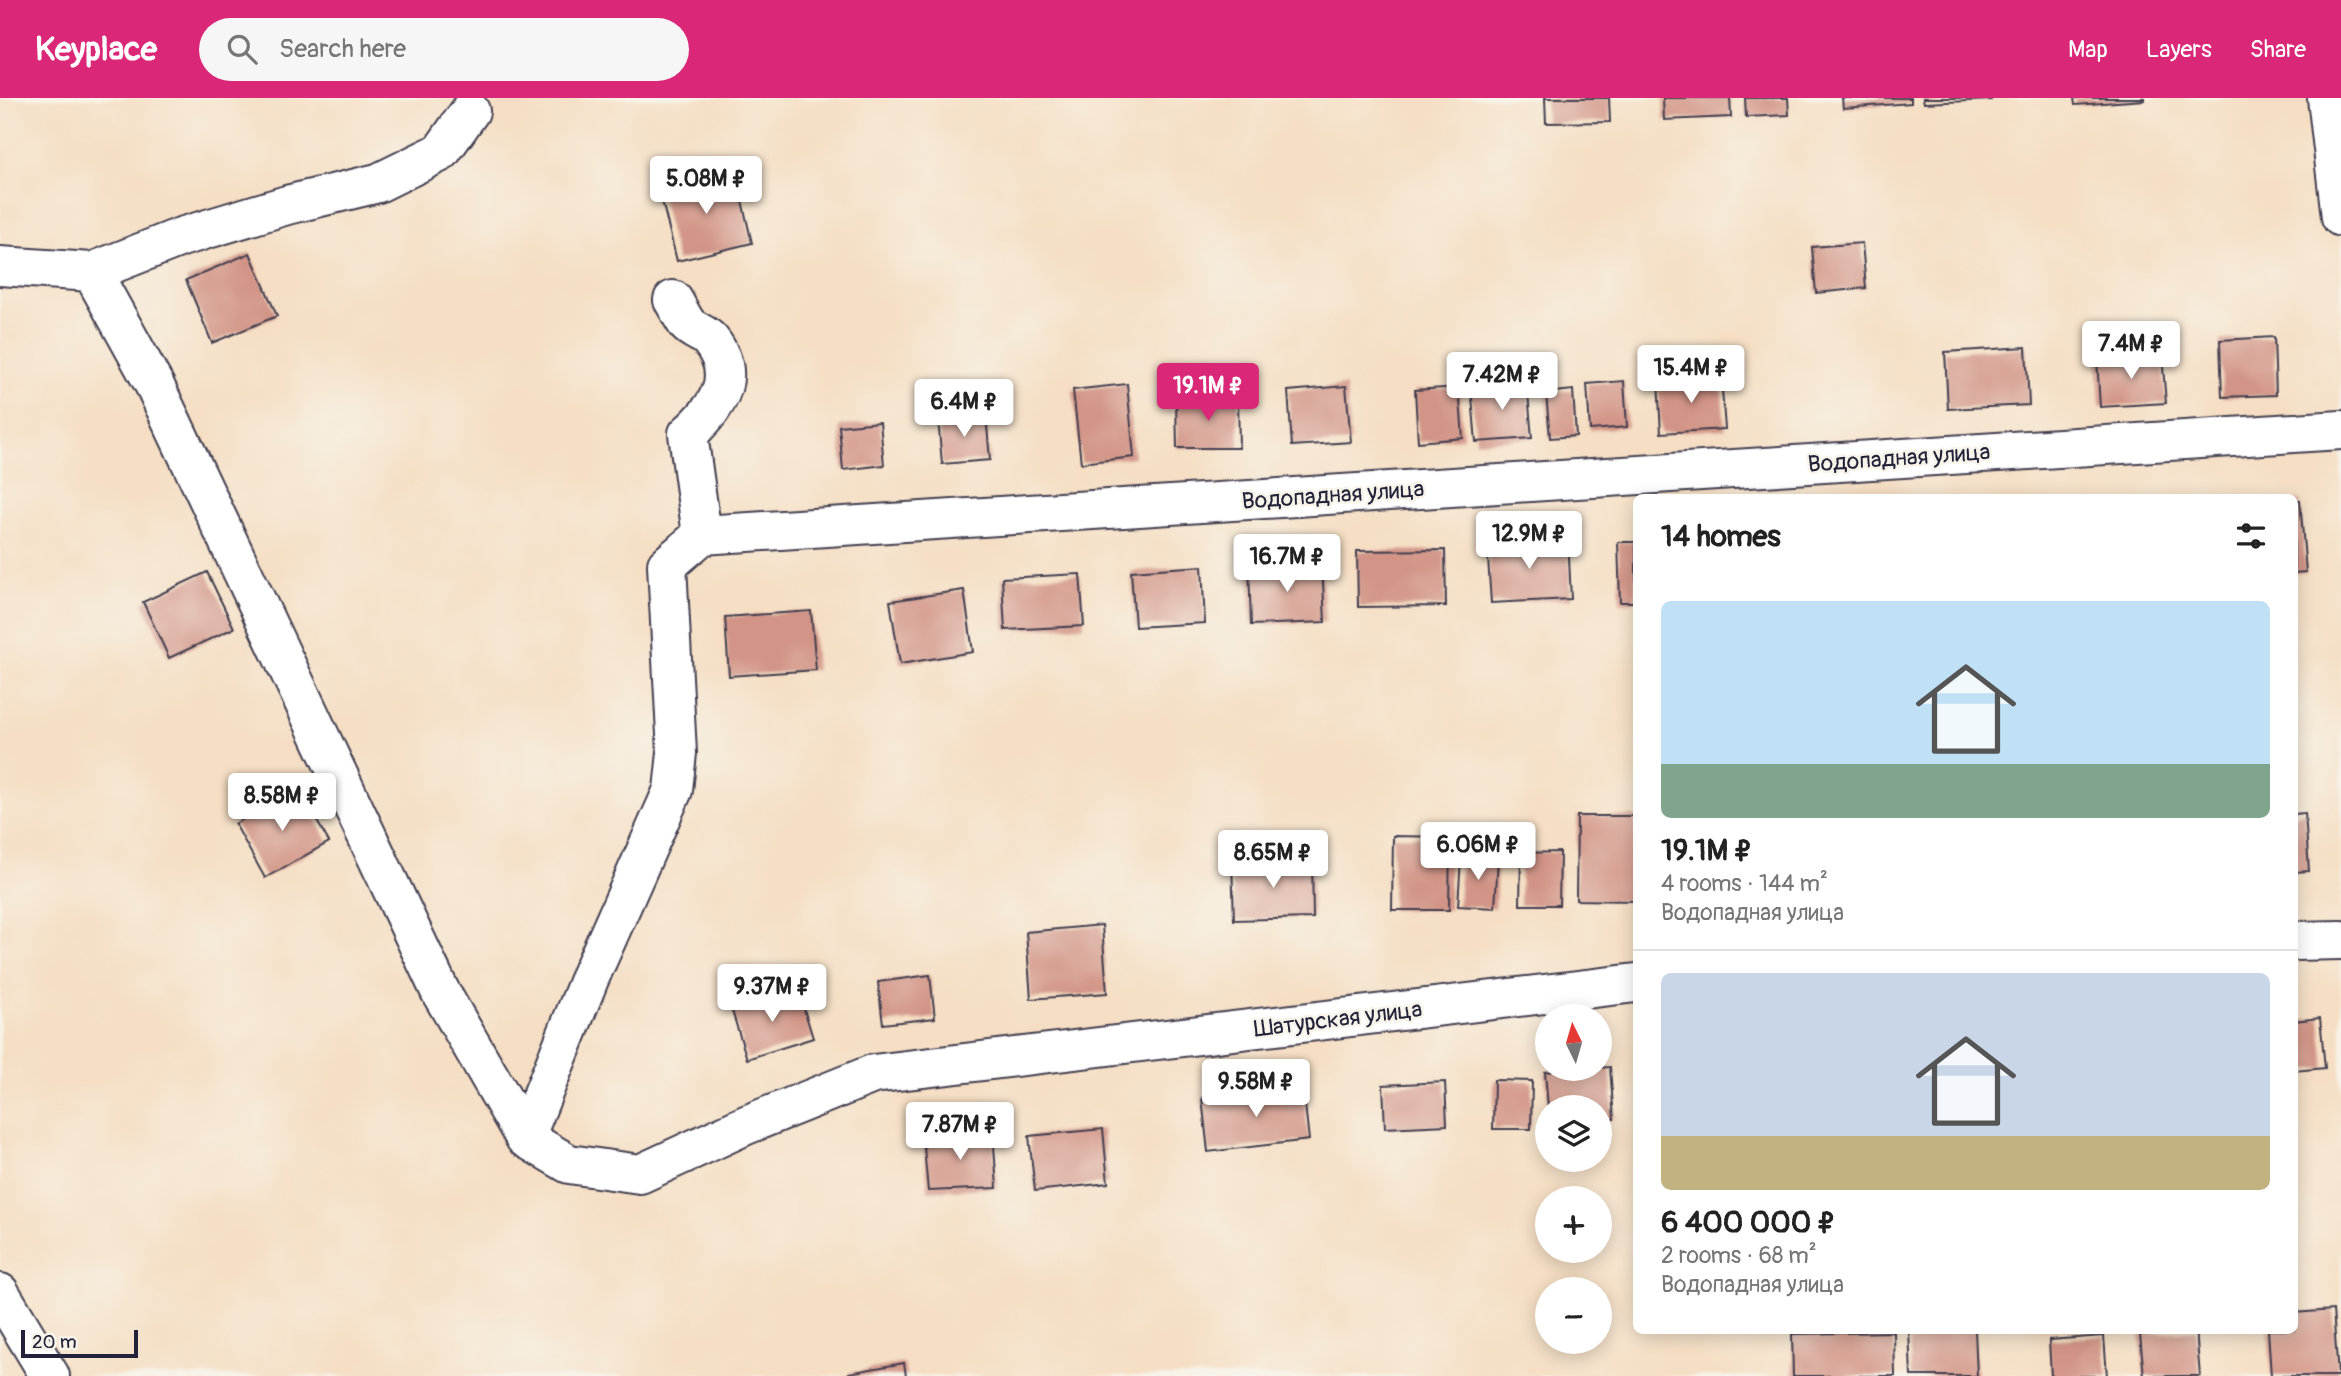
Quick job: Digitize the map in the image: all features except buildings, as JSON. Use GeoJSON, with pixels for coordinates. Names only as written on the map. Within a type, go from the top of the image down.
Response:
{"type":"FeatureCollection","features":[{"type":"Feature","properties":{"kind":"street"},"geometry":{"type":"LineString","coordinates":[[2327,98],[2341,217]]}},
{"type":"Feature","properties":{"kind":"street"},"geometry":{"type":"LineString","coordinates":[[0,266],[92,272],[181,237],[287,205],[378,183],[441,152],[470,111]]}},
{"type":"Feature","properties":{"kind":"street"},"geometry":{"type":"LineString","coordinates":[[92,272],[155,386],[440,991],[525,1138]]}},
{"type":"Feature","properties":{"kind":"street"},"geometry":{"type":"LineString","coordinates":[[525,1138],[590,976],[673,790],[677,753],[667,565],[702,535],[688,434],[706,418],[723,391],[722,358],[708,338],[688,326],[673,300]]}},
{"type":"Feature","properties":{"kind":"street","name":"Водопадная улица"},"geometry":{"type":"LineString","coordinates":[[702,535],[2341,430]]}},
{"type":"Feature","properties":{"kind":"street"},"geometry":{"type":"LineString","coordinates":[[2298,941],[2341,940]]}},
{"type":"Feature","properties":{"kind":"street","name":"Шатурская улица"},"geometry":{"type":"LineString","coordinates":[[525,1138],[569,1164],[640,1174],[746,1125],[873,1074],[1633,983]]}},
{"type":"Feature","properties":{"kind":"street"},"geometry":{"type":"LineString","coordinates":[[0,1293],[50,1376]]}}]}
